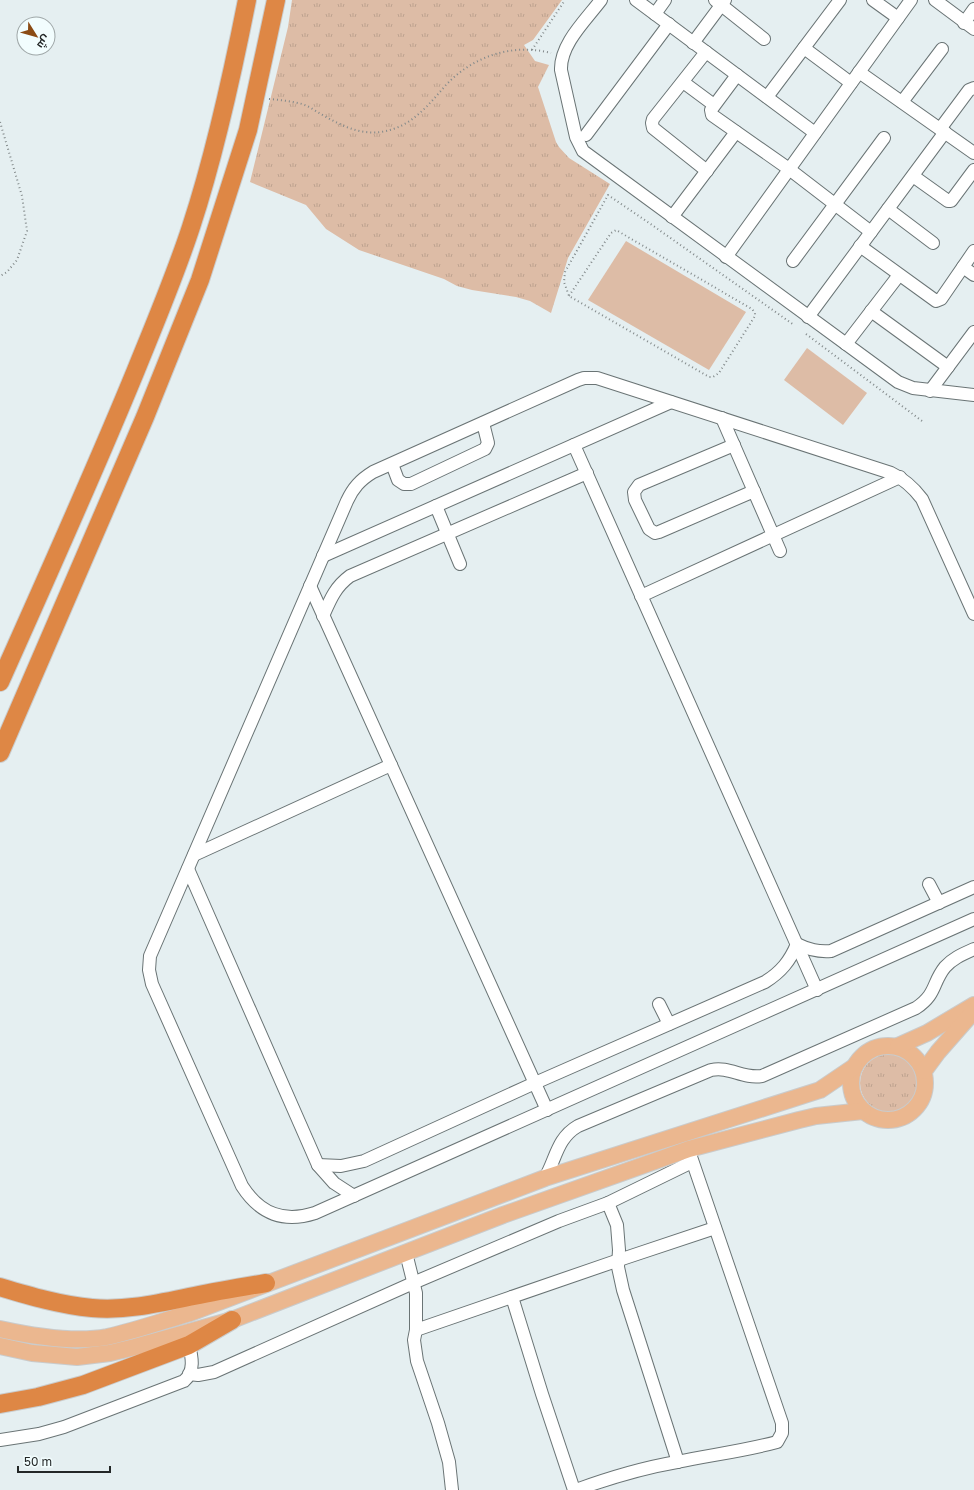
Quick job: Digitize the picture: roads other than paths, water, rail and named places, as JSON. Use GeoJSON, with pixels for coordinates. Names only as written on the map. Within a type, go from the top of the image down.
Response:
{"type":"FeatureCollection","features":[{"type":"Feature","properties":{"kind":"highway"},"geometry":{"type":"LineString","coordinates":[[0,682],[114,422],[158,315],[191,227],[212,152],[238,46],[247,0]]}},
{"type":"Feature","properties":{"kind":"highway"},"geometry":{"type":"LineString","coordinates":[[0,752],[145,417],[200,280],[248,130],[276,0]]}},
{"type":"Feature","properties":{"kind":"highway"},"geometry":{"type":"LineString","coordinates":[[0,1287],[62,1304],[92,1308],[124,1308],[156,1304],[266,1283]]}},
{"type":"Feature","properties":{"kind":"highway"},"geometry":{"type":"LineString","coordinates":[[0,1404],[38,1397],[83,1385],[189,1346],[232,1320]]}},
{"type":"Feature","properties":{"kind":"main road"},"geometry":{"type":"LineString","coordinates":[[898,1046],[927,1033],[974,1005]]}},
{"type":"Feature","properties":{"kind":"main road"},"geometry":{"type":"LineString","coordinates":[[924,1071],[938,1052],[974,1011]]}},
{"type":"Feature","properties":{"kind":"main road"},"geometry":{"type":"LineString","coordinates":[[0,1329],[32,1336],[75,1339],[106,1337],[133,1331],[190,1312],[545,1178],[820,1090],[854,1067],[870,1050],[881,1046],[898,1046],[907,1050],[914,1056],[924,1071],[926,1083],[924,1095],[918,1106],[909,1114],[898,1120],[886,1121],[874,1118],[863,1111],[857,1104],[853,1095],[851,1076],[854,1067]]}},
{"type":"Feature","properties":{"kind":"main road"},"geometry":{"type":"LineString","coordinates":[[0,1346],[32,1353],[77,1357],[122,1350],[232,1320],[503,1215],[691,1156],[799,1120],[816,1116],[863,1111]]}},
{"type":"Feature","properties":{"kind":"street"},"geometry":{"type":"LineString","coordinates":[[601,0],[567,45],[562,56],[561,70],[576,137],[579,145],[590,157],[902,384],[930,391],[974,395]]}},
{"type":"Feature","properties":{"kind":"street"},"geometry":{"type":"LineString","coordinates":[[636,0],[815,133]]}},
{"type":"Feature","properties":{"kind":"street"},"geometry":{"type":"LineString","coordinates":[[655,14],[665,0]]}},
{"type":"Feature","properties":{"kind":"street"},"geometry":{"type":"LineString","coordinates":[[767,97],[840,0]]}},
{"type":"Feature","properties":{"kind":"street"},"geometry":{"type":"LineString","coordinates":[[873,0],[898,18]]}},
{"type":"Feature","properties":{"kind":"street"},"geometry":{"type":"LineString","coordinates":[[726,257],[911,0]]}},
{"type":"Feature","properties":{"kind":"street"},"geometry":{"type":"LineString","coordinates":[[935,0],[969,26],[974,9]]}},
{"type":"Feature","properties":{"kind":"street"},"geometry":{"type":"LineString","coordinates":[[693,43],[720,2],[764,39]]}},
{"type":"Feature","properties":{"kind":"street"},"geometry":{"type":"LineString","coordinates":[[586,135],[668,24]]}},
{"type":"Feature","properties":{"kind":"street"},"geometry":{"type":"LineString","coordinates":[[804,48],[851,83]]}},
{"type":"Feature","properties":{"kind":"street"},"geometry":{"type":"LineString","coordinates":[[902,102],[942,49]]}},
{"type":"Feature","properties":{"kind":"street"},"geometry":{"type":"LineString","coordinates":[[706,52],[654,119],[652,126],[707,170]]}},
{"type":"Feature","properties":{"kind":"street"},"geometry":{"type":"LineString","coordinates":[[859,72],[974,153]]}},
{"type":"Feature","properties":{"kind":"street"},"geometry":{"type":"LineString","coordinates":[[737,76],[710,111],[712,115],[789,169],[871,232]]}},
{"type":"Feature","properties":{"kind":"street"},"geometry":{"type":"LineString","coordinates":[[683,82],[714,105]]}},
{"type":"Feature","properties":{"kind":"street"},"geometry":{"type":"LineString","coordinates":[[808,317],[913,176],[969,90],[974,88]]}},
{"type":"Feature","properties":{"kind":"street"},"geometry":{"type":"LineString","coordinates":[[672,217],[736,132]]}},
{"type":"Feature","properties":{"kind":"street"},"geometry":{"type":"LineString","coordinates":[[793,261],[884,138]]}},
{"type":"Feature","properties":{"kind":"street"},"geometry":{"type":"LineString","coordinates":[[913,176],[948,201],[951,201],[974,170]]}},
{"type":"Feature","properties":{"kind":"street"},"geometry":{"type":"LineString","coordinates":[[888,209],[933,243]]}},
{"type":"Feature","properties":{"kind":"street"},"geometry":{"type":"LineString","coordinates":[[860,246],[934,300],[938,301],[974,252]]}},
{"type":"Feature","properties":{"kind":"street"},"geometry":{"type":"LineString","coordinates":[[963,267],[974,275]]}},
{"type":"Feature","properties":{"kind":"street"},"geometry":{"type":"LineString","coordinates":[[846,344],[899,275]]}},
{"type":"Feature","properties":{"kind":"street"},"geometry":{"type":"LineString","coordinates":[[871,311],[948,367]]}},
{"type":"Feature","properties":{"kind":"street"},"geometry":{"type":"LineString","coordinates":[[930,391],[974,332]]}},
{"type":"Feature","properties":{"kind":"street"},"geometry":{"type":"LineString","coordinates":[[974,614],[922,499],[912,487],[900,477],[597,378],[584,378],[366,476],[354,487],[150,956],[148,970],[152,984],[242,1186],[255,1203],[264,1210],[284,1217],[305,1216],[354,1196],[974,919]]}},
{"type":"Feature","properties":{"kind":"street"},"geometry":{"type":"LineString","coordinates":[[323,556],[670,402]]}},
{"type":"Feature","properties":{"kind":"street"},"geometry":{"type":"LineString","coordinates":[[722,418],[780,551]]}},
{"type":"Feature","properties":{"kind":"street"},"geometry":{"type":"LineString","coordinates":[[392,464],[398,480],[407,485],[411,484],[485,449],[488,443],[482,423]]}},
{"type":"Feature","properties":{"kind":"street"},"geometry":{"type":"LineString","coordinates":[[574,445],[817,990]]}},
{"type":"Feature","properties":{"kind":"street"},"geometry":{"type":"LineString","coordinates":[[734,445],[639,486],[634,492],[635,500],[649,529],[660,532],[754,491]]}},
{"type":"Feature","properties":{"kind":"street"},"geometry":{"type":"LineString","coordinates":[[323,616],[331,596],[350,576],[587,474]]}},
{"type":"Feature","properties":{"kind":"street"},"geometry":{"type":"LineString","coordinates":[[641,596],[900,477]]}},
{"type":"Feature","properties":{"kind":"street"},"geometry":{"type":"LineString","coordinates":[[436,506],[460,564]]}},
{"type":"Feature","properties":{"kind":"street"},"geometry":{"type":"LineString","coordinates":[[310,586],[547,1110]]}},
{"type":"Feature","properties":{"kind":"street"},"geometry":{"type":"LineString","coordinates":[[194,855],[391,765]]}},
{"type":"Feature","properties":{"kind":"street"},"geometry":{"type":"LineString","coordinates":[[188,869],[318,1165],[334,1183],[354,1196]]}},
{"type":"Feature","properties":{"kind":"street"},"geometry":{"type":"LineString","coordinates":[[929,884],[939,903]]}},
{"type":"Feature","properties":{"kind":"street"},"geometry":{"type":"LineString","coordinates":[[797,944],[807,950],[819,952],[831,951],[974,887]]}},
{"type":"Feature","properties":{"kind":"street"},"geometry":{"type":"LineString","coordinates":[[318,1165],[341,1166],[364,1161],[765,982],[776,975],[785,966],[792,956],[797,944]]}},
{"type":"Feature","properties":{"kind":"street"},"geometry":{"type":"LineString","coordinates":[[545,1178],[562,1140],[578,1126],[711,1070],[723,1068],[747,1076],[762,1076],[916,1008],[928,999],[940,974],[950,961],[974,949]]}},
{"type":"Feature","properties":{"kind":"street"},"geometry":{"type":"LineString","coordinates":[[659,1004],[669,1024]]}},
{"type":"Feature","properties":{"kind":"street"},"geometry":{"type":"LineString","coordinates":[[190,1374],[198,1375],[214,1372],[413,1283],[559,1221],[608,1203],[691,1156],[782,1423],[782,1433],[777,1442],[751,1449],[678,1462],[610,1478],[575,1490],[542,1394],[512,1297]]}},
{"type":"Feature","properties":{"kind":"street"},"geometry":{"type":"LineString","coordinates":[[608,1203],[617,1225],[620,1250],[618,1267],[623,1290],[678,1462]]}},
{"type":"Feature","properties":{"kind":"street"},"geometry":{"type":"LineString","coordinates":[[416,1330],[715,1228]]}},
{"type":"Feature","properties":{"kind":"street"},"geometry":{"type":"LineString","coordinates":[[406,1253],[416,1293],[416,1330],[414,1340],[417,1361],[438,1423],[449,1462],[452,1490]]}},
{"type":"Feature","properties":{"kind":"street"},"geometry":{"type":"LineString","coordinates":[[0,1440],[39,1434],[64,1427],[177,1384],[188,1378],[190,1374],[192,1359],[189,1346]]}}]}
